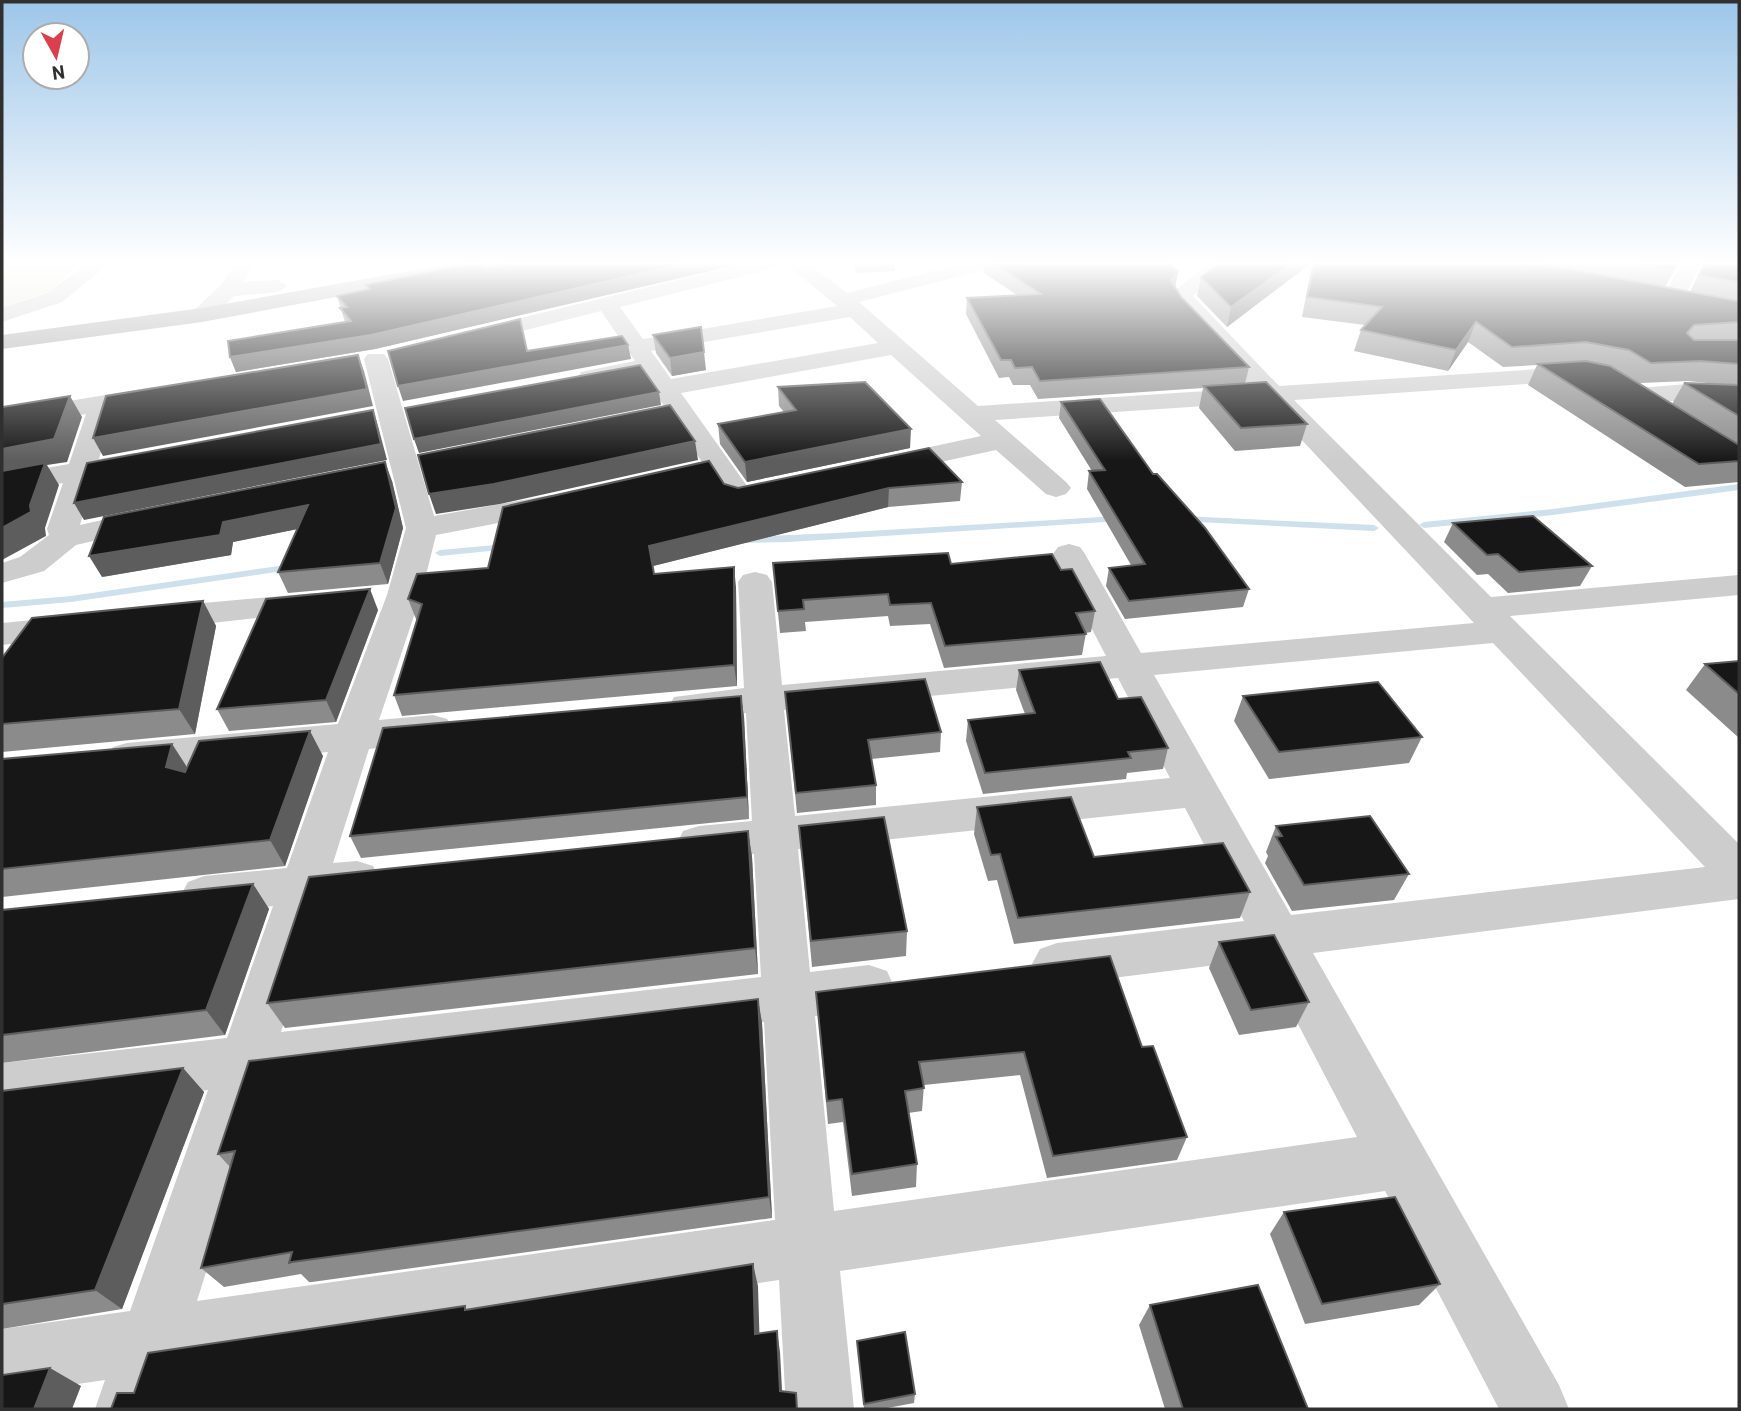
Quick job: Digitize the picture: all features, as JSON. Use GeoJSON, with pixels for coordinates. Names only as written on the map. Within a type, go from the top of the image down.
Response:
{"type":"FeatureCollection","features":[{"type":"Feature","properties":{"kind":"main road"},"geometry":{"type":"LineString","coordinates":[[2,342],[92,330]]}},
{"type":"Feature","properties":{"kind":"street"},"geometry":{"type":"LineString","coordinates":[[453,341],[501,330]]}},
{"type":"Feature","properties":{"kind":"street"},"geometry":{"type":"LineString","coordinates":[[625,330],[651,367],[669,414],[745,497]]}},
{"type":"Feature","properties":{"kind":"street"},"geometry":{"type":"LineString","coordinates":[[651,367],[770,330]]}},
{"type":"Feature","properties":{"kind":"street"},"geometry":{"type":"LineString","coordinates":[[876,330],[1056,488]]}},
{"type":"Feature","properties":{"kind":"street"},"geometry":{"type":"LineString","coordinates":[[1211,330],[1739,873]]}},
{"type":"Feature","properties":{"kind":"street"},"geometry":{"type":"LineString","coordinates":[[568,381],[651,367],[895,347]]}},
{"type":"Feature","properties":{"kind":"street"},"geometry":{"type":"LineString","coordinates":[[348,364],[388,356],[377,416],[405,466],[422,528]]}},
{"type":"Feature","properties":{"kind":"street"},"geometry":{"type":"LineString","coordinates":[[974,414],[1576,372],[1621,385],[1739,396]]}},
{"type":"Feature","properties":{"kind":"street"},"geometry":{"type":"LineString","coordinates":[[1621,385],[1670,416]]}},
{"type":"Feature","properties":{"kind":"street"},"geometry":{"type":"LineString","coordinates":[[2,420],[171,393]]}},
{"type":"Feature","properties":{"kind":"street"},"geometry":{"type":"LineString","coordinates":[[65,538],[63,529],[102,404]]}},
{"type":"Feature","properties":{"kind":"street"},"geometry":{"type":"LineString","coordinates":[[377,416],[418,409]]}},
{"type":"Feature","properties":{"kind":"street"},"geometry":{"type":"LineString","coordinates":[[858,471],[1003,440]]}},
{"type":"Feature","properties":{"kind":"street"},"geometry":{"type":"LineString","coordinates":[[2,485],[162,456]]}},
{"type":"Feature","properties":{"kind":"street"},"geometry":{"type":"LineString","coordinates":[[629,487],[719,467]]}},
{"type":"Feature","properties":{"kind":"street"},"geometry":{"type":"LineString","coordinates":[[129,1409],[352,737],[372,598],[422,528],[500,516],[578,498]]}},
{"type":"Feature","properties":{"kind":"street"},"geometry":{"type":"LineString","coordinates":[[2,573],[32,564],[65,538],[179,512]]}},
{"type":"Feature","properties":{"kind":"street"},"geometry":{"type":"LineString","coordinates":[[1069,554],[1535,1409]]}},
{"type":"Feature","properties":{"kind":"street"},"geometry":{"type":"LineString","coordinates":[[755,582],[820,1409]]}},
{"type":"Feature","properties":{"kind":"street"},"geometry":{"type":"LineString","coordinates":[[654,709],[1129,665],[1739,585]]}},
{"type":"Feature","properties":{"kind":"street"},"geometry":{"type":"LineString","coordinates":[[16,644],[118,622],[372,598]]}},
{"type":"Feature","properties":{"kind":"street"},"geometry":{"type":"LineString","coordinates":[[96,760],[462,726]]}},
{"type":"Feature","properties":{"kind":"street"},"geometry":{"type":"LineString","coordinates":[[664,847],[1198,792]]}},
{"type":"Feature","properties":{"kind":"street"},"geometry":{"type":"LineString","coordinates":[[166,899],[401,874]]}},
{"type":"Feature","properties":{"kind":"street"},"geometry":{"type":"LineString","coordinates":[[1006,970],[1739,881]]}},
{"type":"Feature","properties":{"kind":"street"},"geometry":{"type":"LineString","coordinates":[[2,1089],[910,982]]}},
{"type":"Feature","properties":{"kind":"street"},"geometry":{"type":"LineString","coordinates":[[2,1362],[1399,1160]]}},
{"type":"Feature","properties":{"kind":"building"},"geometry":{"type":"Polygon","coordinates":[[[297,330],[394,330],[230,357],[228,341],[297,330]]]}},
{"type":"Feature","properties":{"kind":"building"},"geometry":{"type":"Polygon","coordinates":[[[475,330],[522,330],[527,351],[622,336],[628,345],[398,386],[388,351],[475,330]]]}},
{"type":"Feature","properties":{"kind":"building"},"geometry":{"type":"Polygon","coordinates":[[[701,330],[704,352],[670,358],[653,335],[701,330]]]}},
{"type":"Feature","properties":{"kind":"building"},"geometry":{"type":"Polygon","coordinates":[[[984,330],[1213,330],[1249,367],[1040,381],[1032,367],[1015,368],[1011,360],[1001,360],[984,330]]]}},
{"type":"Feature","properties":{"kind":"building"},"geometry":{"type":"Polygon","coordinates":[[[1361,330],[1470,330],[1456,350],[1361,330]]]}},
{"type":"Feature","properties":{"kind":"building"},"geometry":{"type":"Polygon","coordinates":[[[1487,330],[1690,330],[1687,333],[1694,340],[1739,340],[1739,364],[1700,361],[1651,363],[1629,350],[1586,342],[1512,347],[1487,330]]]}},
{"type":"Feature","properties":{"kind":"building"},"geometry":{"type":"Polygon","coordinates":[[[358,355],[367,389],[93,438],[106,396],[358,355]]]}},
{"type":"Feature","properties":{"kind":"building"},"geometry":{"type":"Polygon","coordinates":[[[1586,361],[1610,366],[1739,445],[1739,461],[1699,464],[1538,364],[1586,361]]]}},
{"type":"Feature","properties":{"kind":"building"},"geometry":{"type":"Polygon","coordinates":[[[640,365],[659,392],[414,439],[405,408],[640,365]]]}},
{"type":"Feature","properties":{"kind":"building"},"geometry":{"type":"Polygon","coordinates":[[[865,382],[911,429],[745,462],[718,424],[796,410],[778,387],[865,382]]]}},
{"type":"Feature","properties":{"kind":"building"},"geometry":{"type":"Polygon","coordinates":[[[1266,382],[1307,424],[1241,428],[1204,386],[1266,382]]]}},
{"type":"Feature","properties":{"kind":"building"},"geometry":{"type":"Polygon","coordinates":[[[1684,383],[1739,385],[1739,416],[1684,383]]]}},
{"type":"Feature","properties":{"kind":"building"},"geometry":{"type":"Polygon","coordinates":[[[70,396],[54,439],[2,449],[2,407],[70,396]]]}},
{"type":"Feature","properties":{"kind":"building"},"geometry":{"type":"Polygon","coordinates":[[[1100,399],[1153,474],[1157,474],[1205,528],[1249,589],[1129,601],[1109,568],[1145,564],[1089,471],[1105,470],[1061,402],[1100,399]]]}},
{"type":"Feature","properties":{"kind":"building"},"geometry":{"type":"Polygon","coordinates":[[[670,405],[695,441],[494,484],[429,494],[418,455],[670,405]]]}},
{"type":"Feature","properties":{"kind":"building"},"geometry":{"type":"Polygon","coordinates":[[[373,410],[381,444],[74,503],[87,463],[373,410]]]}},
{"type":"Feature","properties":{"kind":"building"},"geometry":{"type":"Polygon","coordinates":[[[929,448],[962,482],[889,488],[649,546],[654,574],[734,567],[734,665],[394,695],[422,604],[408,599],[417,574],[488,568],[503,507],[709,461],[724,484],[738,488],[929,448]]]}},
{"type":"Feature","properties":{"kind":"building"},"geometry":{"type":"Polygon","coordinates":[[[385,462],[396,508],[380,563],[278,572],[308,505],[223,522],[220,535],[89,556],[104,517],[385,462]]]}},
{"type":"Feature","properties":{"kind":"building"},"geometry":{"type":"Polygon","coordinates":[[[45,463],[30,505],[31,512],[2,528],[2,471],[45,463]]]}},
{"type":"Feature","properties":{"kind":"building"},"geometry":{"type":"Polygon","coordinates":[[[1533,516],[1592,566],[1519,572],[1498,554],[1487,555],[1453,523],[1533,516]]]}},
{"type":"Feature","properties":{"kind":"building"},"geometry":{"type":"Polygon","coordinates":[[[948,553],[951,564],[1052,554],[1061,570],[1072,569],[1095,611],[1076,613],[1086,634],[945,646],[931,603],[890,605],[888,594],[803,600],[804,609],[778,611],[773,563],[948,553]]]}},
{"type":"Feature","properties":{"kind":"building"},"geometry":{"type":"Polygon","coordinates":[[[370,589],[326,700],[217,709],[266,599],[370,589]]]}},
{"type":"Feature","properties":{"kind":"building"},"geometry":{"type":"Polygon","coordinates":[[[203,601],[179,709],[2,724],[2,658],[32,618],[203,601]]]}},
{"type":"Feature","properties":{"kind":"building"},"geometry":{"type":"Polygon","coordinates":[[[1739,661],[1739,694],[1705,664],[1739,661]]]}},
{"type":"Feature","properties":{"kind":"building"},"geometry":{"type":"Polygon","coordinates":[[[1100,662],[1118,699],[1141,697],[1168,748],[1128,752],[1131,758],[985,773],[968,720],[1035,713],[1019,670],[1100,662]]]}},
{"type":"Feature","properties":{"kind":"building"},"geometry":{"type":"Polygon","coordinates":[[[925,679],[941,732],[868,740],[876,785],[796,793],[785,692],[925,679]]]}},
{"type":"Feature","properties":{"kind":"building"},"geometry":{"type":"Polygon","coordinates":[[[1378,682],[1422,737],[1279,752],[1243,696],[1378,682]]]}},
{"type":"Feature","properties":{"kind":"building"},"geometry":{"type":"Polygon","coordinates":[[[741,696],[747,797],[350,836],[383,728],[741,696]]]}},
{"type":"Feature","properties":{"kind":"building"},"geometry":{"type":"Polygon","coordinates":[[[310,731],[270,840],[2,869],[2,759],[172,744],[166,767],[185,772],[199,741],[310,731]]]}},
{"type":"Feature","properties":{"kind":"building"},"geometry":{"type":"Polygon","coordinates":[[[1071,797],[1094,857],[1223,843],[1250,892],[1018,918],[1000,854],[991,855],[977,807],[1071,797]]]}},
{"type":"Feature","properties":{"kind":"building"},"geometry":{"type":"Polygon","coordinates":[[[1370,816],[1409,874],[1304,885],[1276,837],[1282,836],[1276,826],[1370,816]]]}},
{"type":"Feature","properties":{"kind":"building"},"geometry":{"type":"Polygon","coordinates":[[[884,817],[907,931],[811,941],[799,826],[884,817]]]}},
{"type":"Feature","properties":{"kind":"building"},"geometry":{"type":"Polygon","coordinates":[[[748,831],[755,948],[267,1003],[309,877],[748,831]]]}},
{"type":"Feature","properties":{"kind":"building"},"geometry":{"type":"Polygon","coordinates":[[[253,884],[206,1010],[2,1035],[2,910],[253,884]]]}},
{"type":"Feature","properties":{"kind":"building"},"geometry":{"type":"Polygon","coordinates":[[[1274,935],[1309,1002],[1251,1010],[1219,942],[1274,935]]]}},
{"type":"Feature","properties":{"kind":"building"},"geometry":{"type":"Polygon","coordinates":[[[1110,956],[1142,1047],[1153,1046],[1187,1137],[1053,1156],[1024,1052],[919,1062],[924,1088],[905,1091],[917,1164],[852,1174],[842,1099],[827,1101],[816,992],[1110,956]]]}},
{"type":"Feature","properties":{"kind":"building"},"geometry":{"type":"Polygon","coordinates":[[[758,999],[769,1197],[289,1263],[292,1252],[201,1268],[235,1151],[218,1154],[249,1061],[758,999]]]}},
{"type":"Feature","properties":{"kind":"building"},"geometry":{"type":"Polygon","coordinates":[[[183,1068],[95,1290],[2,1304],[2,1091],[183,1068]]]}},
{"type":"Feature","properties":{"kind":"building"},"geometry":{"type":"Polygon","coordinates":[[[1395,1197],[1440,1284],[1322,1304],[1284,1212],[1395,1197]]]}},
{"type":"Feature","properties":{"kind":"building"},"geometry":{"type":"Polygon","coordinates":[[[753,1264],[755,1334],[777,1331],[780,1391],[796,1393],[797,1409],[111,1409],[117,1393],[134,1393],[148,1353],[465,1306],[465,1310],[753,1264]]]}},
{"type":"Feature","properties":{"kind":"building"},"geometry":{"type":"Polygon","coordinates":[[[1258,1285],[1308,1409],[1183,1409],[1150,1305],[1258,1285]]]}},
{"type":"Feature","properties":{"kind":"building"},"geometry":{"type":"Polygon","coordinates":[[[905,1332],[915,1394],[864,1404],[857,1341],[905,1332]]]}},
{"type":"Feature","properties":{"kind":"building"},"geometry":{"type":"Polygon","coordinates":[[[50,1368],[34,1409],[2,1409],[2,1375],[50,1368]]]}},
{"type":"Feature","properties":{"kind":"waterway"},"geometry":{"type":"LineString","coordinates":[[1424,525],[1553,512],[1739,487]]}},
{"type":"Feature","properties":{"kind":"waterway"},"geometry":{"type":"LineString","coordinates":[[742,540],[1118,519]]}},
{"type":"Feature","properties":{"kind":"waterway"},"geometry":{"type":"LineString","coordinates":[[1182,519],[1374,528]]}},
{"type":"Feature","properties":{"kind":"waterway"},"geometry":{"type":"LineString","coordinates":[[440,553],[507,547]]}},
{"type":"Feature","properties":{"kind":"waterway"},"geometry":{"type":"LineString","coordinates":[[2,605],[71,599],[293,567]]}}]}
